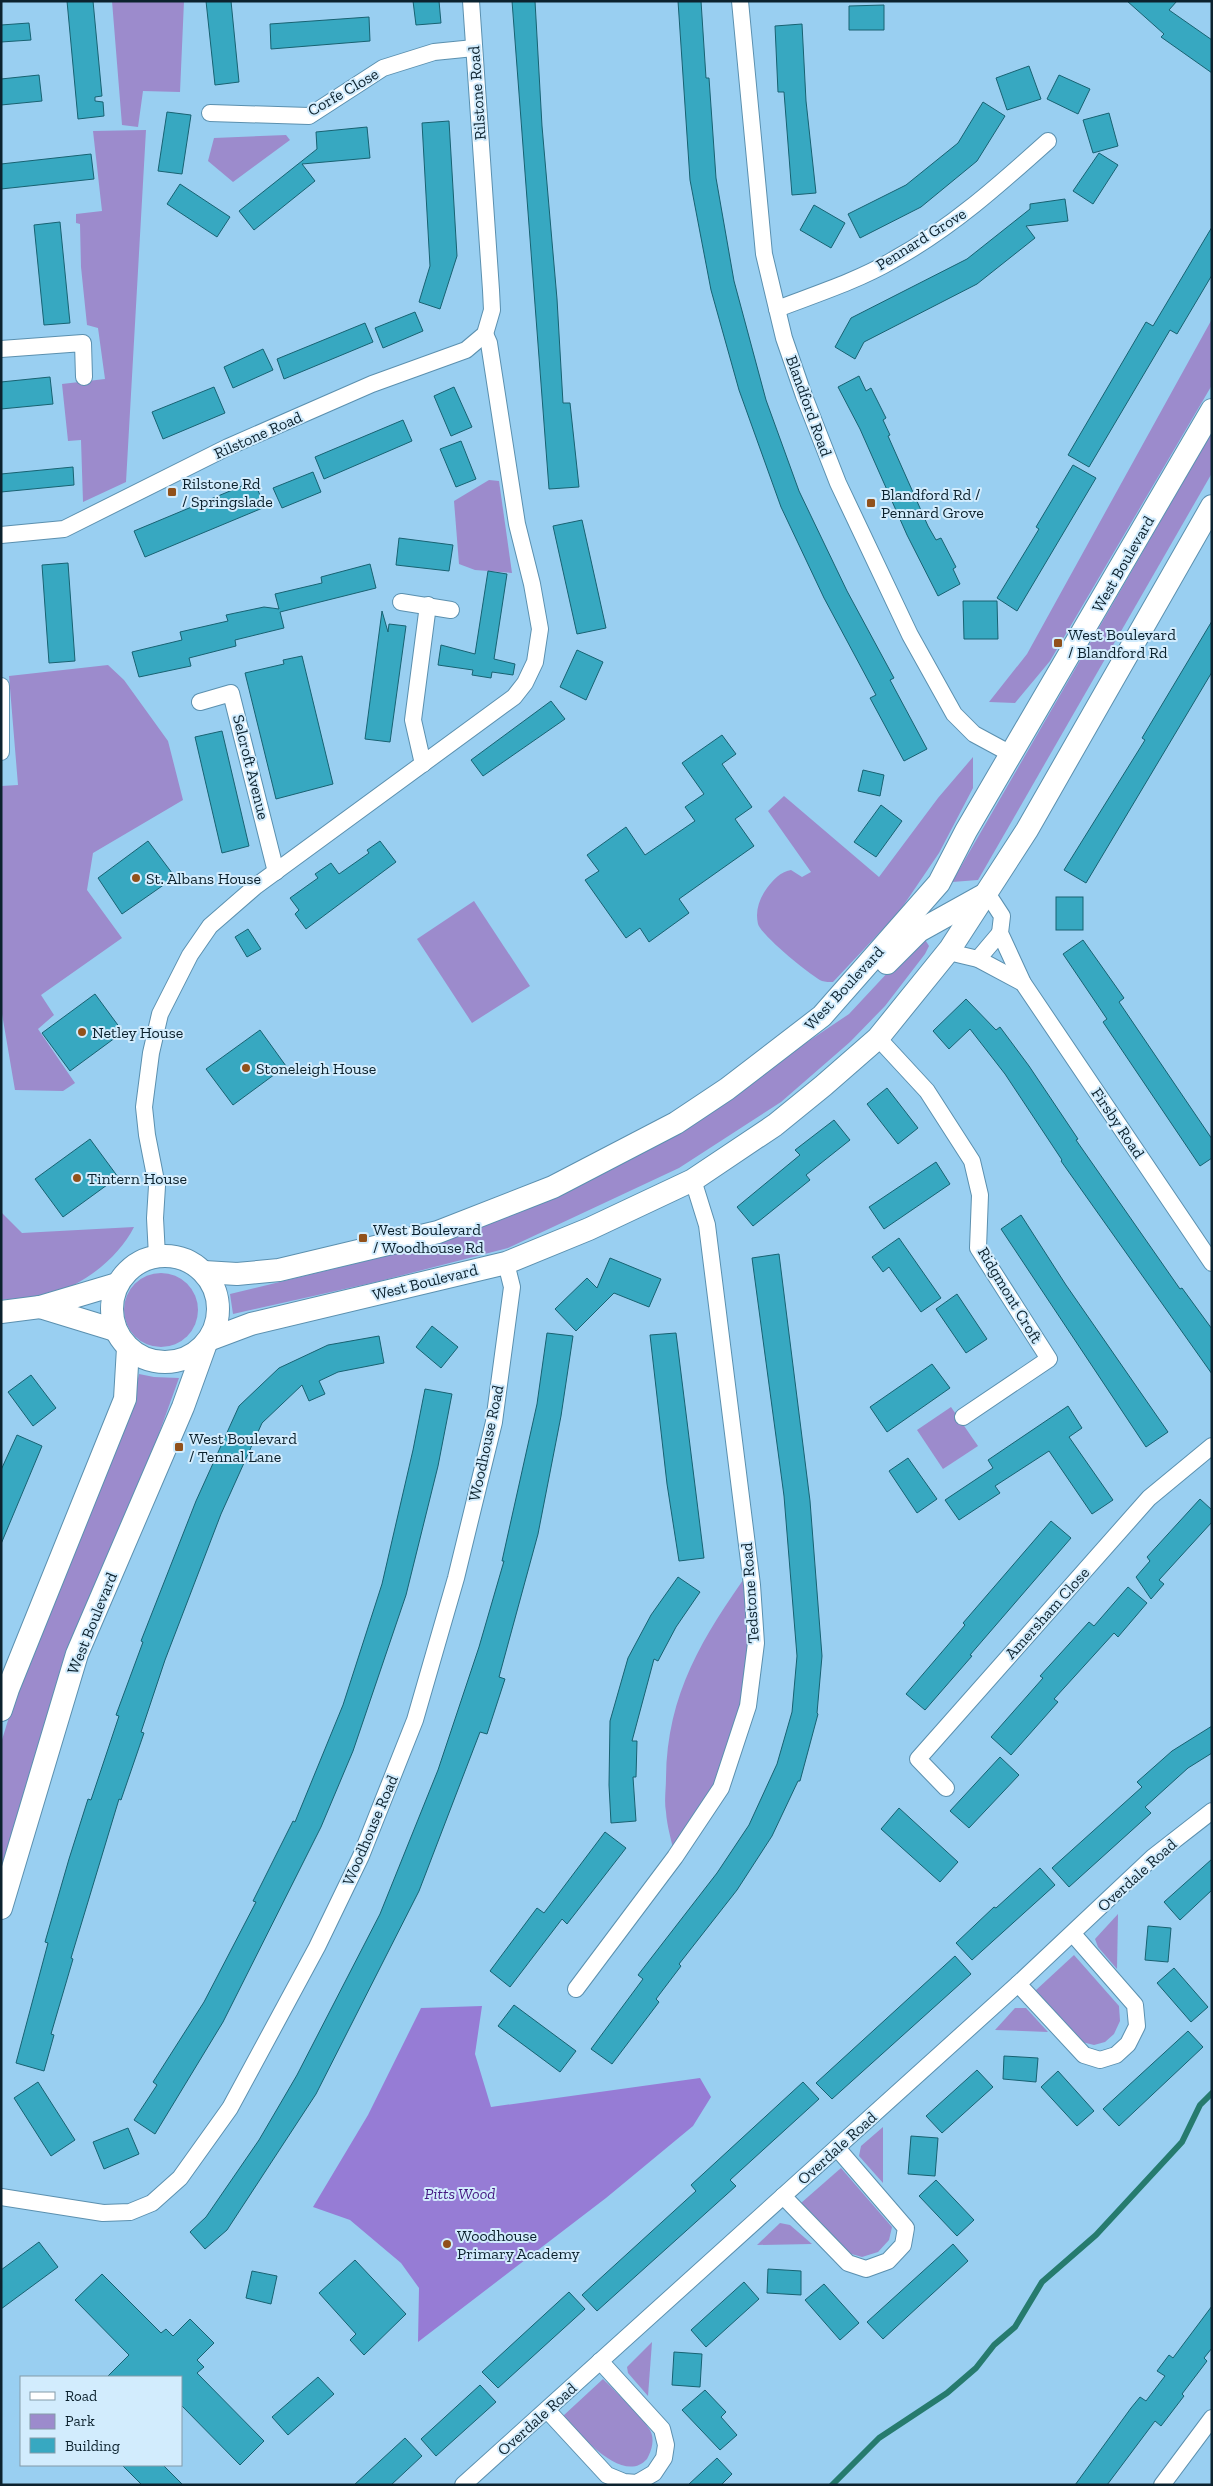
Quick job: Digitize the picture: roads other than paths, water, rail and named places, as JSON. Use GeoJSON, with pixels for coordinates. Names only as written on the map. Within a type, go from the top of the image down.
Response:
{"type":"FeatureCollection","features":[{"type":"Feature","properties":{"kind":"main road","name":"West Boulevard"},"geometry":{"type":"LineString","coordinates":[[204,1272],[237,1274],[279,1270],[438,1232],[553,1187],[676,1123],[727,1089],[822,1016],[939,883],[1011,754],[1212,410]]}},
{"type":"Feature","properties":{"kind":"main road","name":"West Boulevard"},"geometry":{"type":"LineString","coordinates":[[1,1908],[77,1654],[183,1406],[208,1342],[250,1324],[506,1262],[589,1229],[694,1180],[775,1125],[878,1038],[950,949],[1026,830],[1212,506]]}},
{"type":"Feature","properties":{"kind":"main road"},"geometry":{"type":"LineString","coordinates":[[939,883],[943,919],[950,949]]}},
{"type":"Feature","properties":{"kind":"main road"},"geometry":{"type":"LineString","coordinates":[[822,1016],[861,988],[919,931],[987,893]]}},
{"type":"Feature","properties":{"kind":"main road"},"geometry":{"type":"LineString","coordinates":[[157,1256],[183,1258],[204,1272],[217,1292],[219,1316],[208,1342],[181,1361],[153,1362],[128,1348],[115,1330],[112,1307],[118,1284],[134,1265],[157,1256]]}},
{"type":"Feature","properties":{"kind":"main road"},"geometry":{"type":"LineString","coordinates":[[1,1312],[40,1307],[118,1284]]}},
{"type":"Feature","properties":{"kind":"main road"},"geometry":{"type":"LineString","coordinates":[[40,1307],[115,1330]]}},
{"type":"Feature","properties":{"kind":"main road"},"geometry":{"type":"LineString","coordinates":[[1,1710],[125,1400],[128,1348]]}},
{"type":"Feature","properties":{"kind":"street","name":"Rilstone Road"},"geometry":{"type":"LineString","coordinates":[[1,535],[64,529],[228,448],[372,384],[466,350],[485,334],[492,310],[492,296],[471,1]]}},
{"type":"Feature","properties":{"kind":"street","name":"Blandford Road"},"geometry":{"type":"LineString","coordinates":[[740,1],[764,254],[784,338],[804,396],[838,483],[910,635],[954,714],[974,734],[1011,754]]}},
{"type":"Feature","properties":{"kind":"street","name":"Corfe Close"},"geometry":{"type":"LineString","coordinates":[[210,113],[309,116],[383,68],[434,52],[474,48]]}},
{"type":"Feature","properties":{"kind":"street","name":"Pennard Grove"},"geometry":{"type":"LineString","coordinates":[[777,309],[840,285],[892,261],[980,202],[1048,141]]}},
{"type":"Feature","properties":{"kind":"street"},"geometry":{"type":"LineString","coordinates":[[157,1256],[155,1218],[157,1186],[147,1135],[144,1107],[151,1053],[160,1014],[190,955],[210,926],[256,886],[514,697],[535,662],[540,630],[532,584],[517,524],[489,343],[485,334]]}},
{"type":"Feature","properties":{"kind":"street"},"geometry":{"type":"LineString","coordinates":[[1,349],[83,343],[84,376]]}},
{"type":"Feature","properties":{"kind":"street"},"geometry":{"type":"LineString","coordinates":[[401,602],[428,604],[451,610]]}},
{"type":"Feature","properties":{"kind":"street"},"geometry":{"type":"LineString","coordinates":[[423,764],[413,720],[428,604]]}},
{"type":"Feature","properties":{"kind":"street"},"geometry":{"type":"LineString","coordinates":[[1,686],[1,752]]}},
{"type":"Feature","properties":{"kind":"street","name":"Selcroft Avenue"},"geometry":{"type":"LineString","coordinates":[[200,702],[231,693],[276,872]]}},
{"type":"Feature","properties":{"kind":"street","name":"Firsby Road"},"geometry":{"type":"LineString","coordinates":[[987,893],[1002,916],[1000,933],[1023,983],[1212,1262]]}},
{"type":"Feature","properties":{"kind":"street"},"geometry":{"type":"LineString","coordinates":[[978,959],[1000,933]]}},
{"type":"Feature","properties":{"kind":"street","name":"Firsby Road"},"geometry":{"type":"LineString","coordinates":[[950,949],[962,956],[978,959],[1023,983]]}},
{"type":"Feature","properties":{"kind":"street","name":"Ridgmont Croft"},"geometry":{"type":"LineString","coordinates":[[878,1038],[926,1091],[972,1160],[980,1195],[978,1248],[1049,1360],[963,1417]]}},
{"type":"Feature","properties":{"kind":"street","name":"Tedstone Road"},"geometry":{"type":"LineString","coordinates":[[576,1989],[675,1857],[721,1788],[748,1706],[756,1643],[752,1585],[707,1225],[694,1180]]}},
{"type":"Feature","properties":{"kind":"street","name":"Woodhouse Road"},"geometry":{"type":"LineString","coordinates":[[1,2197],[103,2213],[130,2212],[152,2203],[180,2178],[230,2108],[317,1947],[361,1856],[416,1720],[456,1578],[494,1422],[512,1287],[506,1262]]}},
{"type":"Feature","properties":{"kind":"street","name":"Amersham Close"},"geometry":{"type":"LineString","coordinates":[[946,1788],[918,1759],[1149,1498],[1212,1446]]}},
{"type":"Feature","properties":{"kind":"street","name":"Overdale Road"},"geometry":{"type":"LineString","coordinates":[[463,2485],[1018,1984],[1153,1858],[1212,1810]]}},
{"type":"Feature","properties":{"kind":"street"},"geometry":{"type":"LineString","coordinates":[[1018,1984],[1084,2055],[1100,2060],[1116,2055],[1128,2044],[1137,2026],[1135,2005],[1073,1934]]}},
{"type":"Feature","properties":{"kind":"street"},"geometry":{"type":"LineString","coordinates":[[783,2196],[848,2263],[866,2269],[888,2261],[903,2245],[906,2228],[837,2148]]}},
{"type":"Feature","properties":{"kind":"street"},"geometry":{"type":"LineString","coordinates":[[547,2410],[607,2475],[624,2482],[636,2483],[654,2474],[664,2458],[666,2445],[662,2428],[600,2361]]}},
{"type":"Feature","properties":{"kind":"street"},"geometry":{"type":"LineString","coordinates":[[1162,2485],[1212,2418]]}},
{"type":"Feature","properties":{"kind":"waterway"},"geometry":{"type":"LineString","coordinates":[[832,2485],[879,2438],[947,2393],[976,2368],[994,2345],[1015,2327],[1042,2282],[1096,2235],[1182,2142],[1200,2105],[1212,2093]]}},
{"type":"Feature","properties":{"kind":"place","name":"Rilstone Rd / Springslade"},"geometry":{"type":"Point","coordinates":[172,492]}},
{"type":"Feature","properties":{"kind":"place","name":"Blandford Rd / Pennard Grove"},"geometry":{"type":"Point","coordinates":[871,503]}},
{"type":"Feature","properties":{"kind":"place","name":"West Boulevard / Blandford Rd"},"geometry":{"type":"Point","coordinates":[1058,643]}},
{"type":"Feature","properties":{"kind":"place","name":"St. Albans House"},"geometry":{"type":"Point","coordinates":[136,878]}},
{"type":"Feature","properties":{"kind":"place","name":"Netley House"},"geometry":{"type":"Point","coordinates":[82,1032]}},
{"type":"Feature","properties":{"kind":"place","name":"Stoneleigh House"},"geometry":{"type":"Point","coordinates":[246,1068]}},
{"type":"Feature","properties":{"kind":"place","name":"Tintern House"},"geometry":{"type":"Point","coordinates":[77,1178]}},
{"type":"Feature","properties":{"kind":"place","name":"West Boulevard / Woodhouse Rd"},"geometry":{"type":"Point","coordinates":[363,1238]}},
{"type":"Feature","properties":{"kind":"place","name":"West Boulevard / Tennal Lane"},"geometry":{"type":"Point","coordinates":[179,1447]}},
{"type":"Feature","properties":{"kind":"place","name":"Woodhouse Primary Academy"},"geometry":{"type":"Point","coordinates":[447,2244]}},
{"type":"Feature","properties":{"kind":"park label","name":"Pitts Wood"},"geometry":{"type":"Point","coordinates":[460,2193]}}]}
